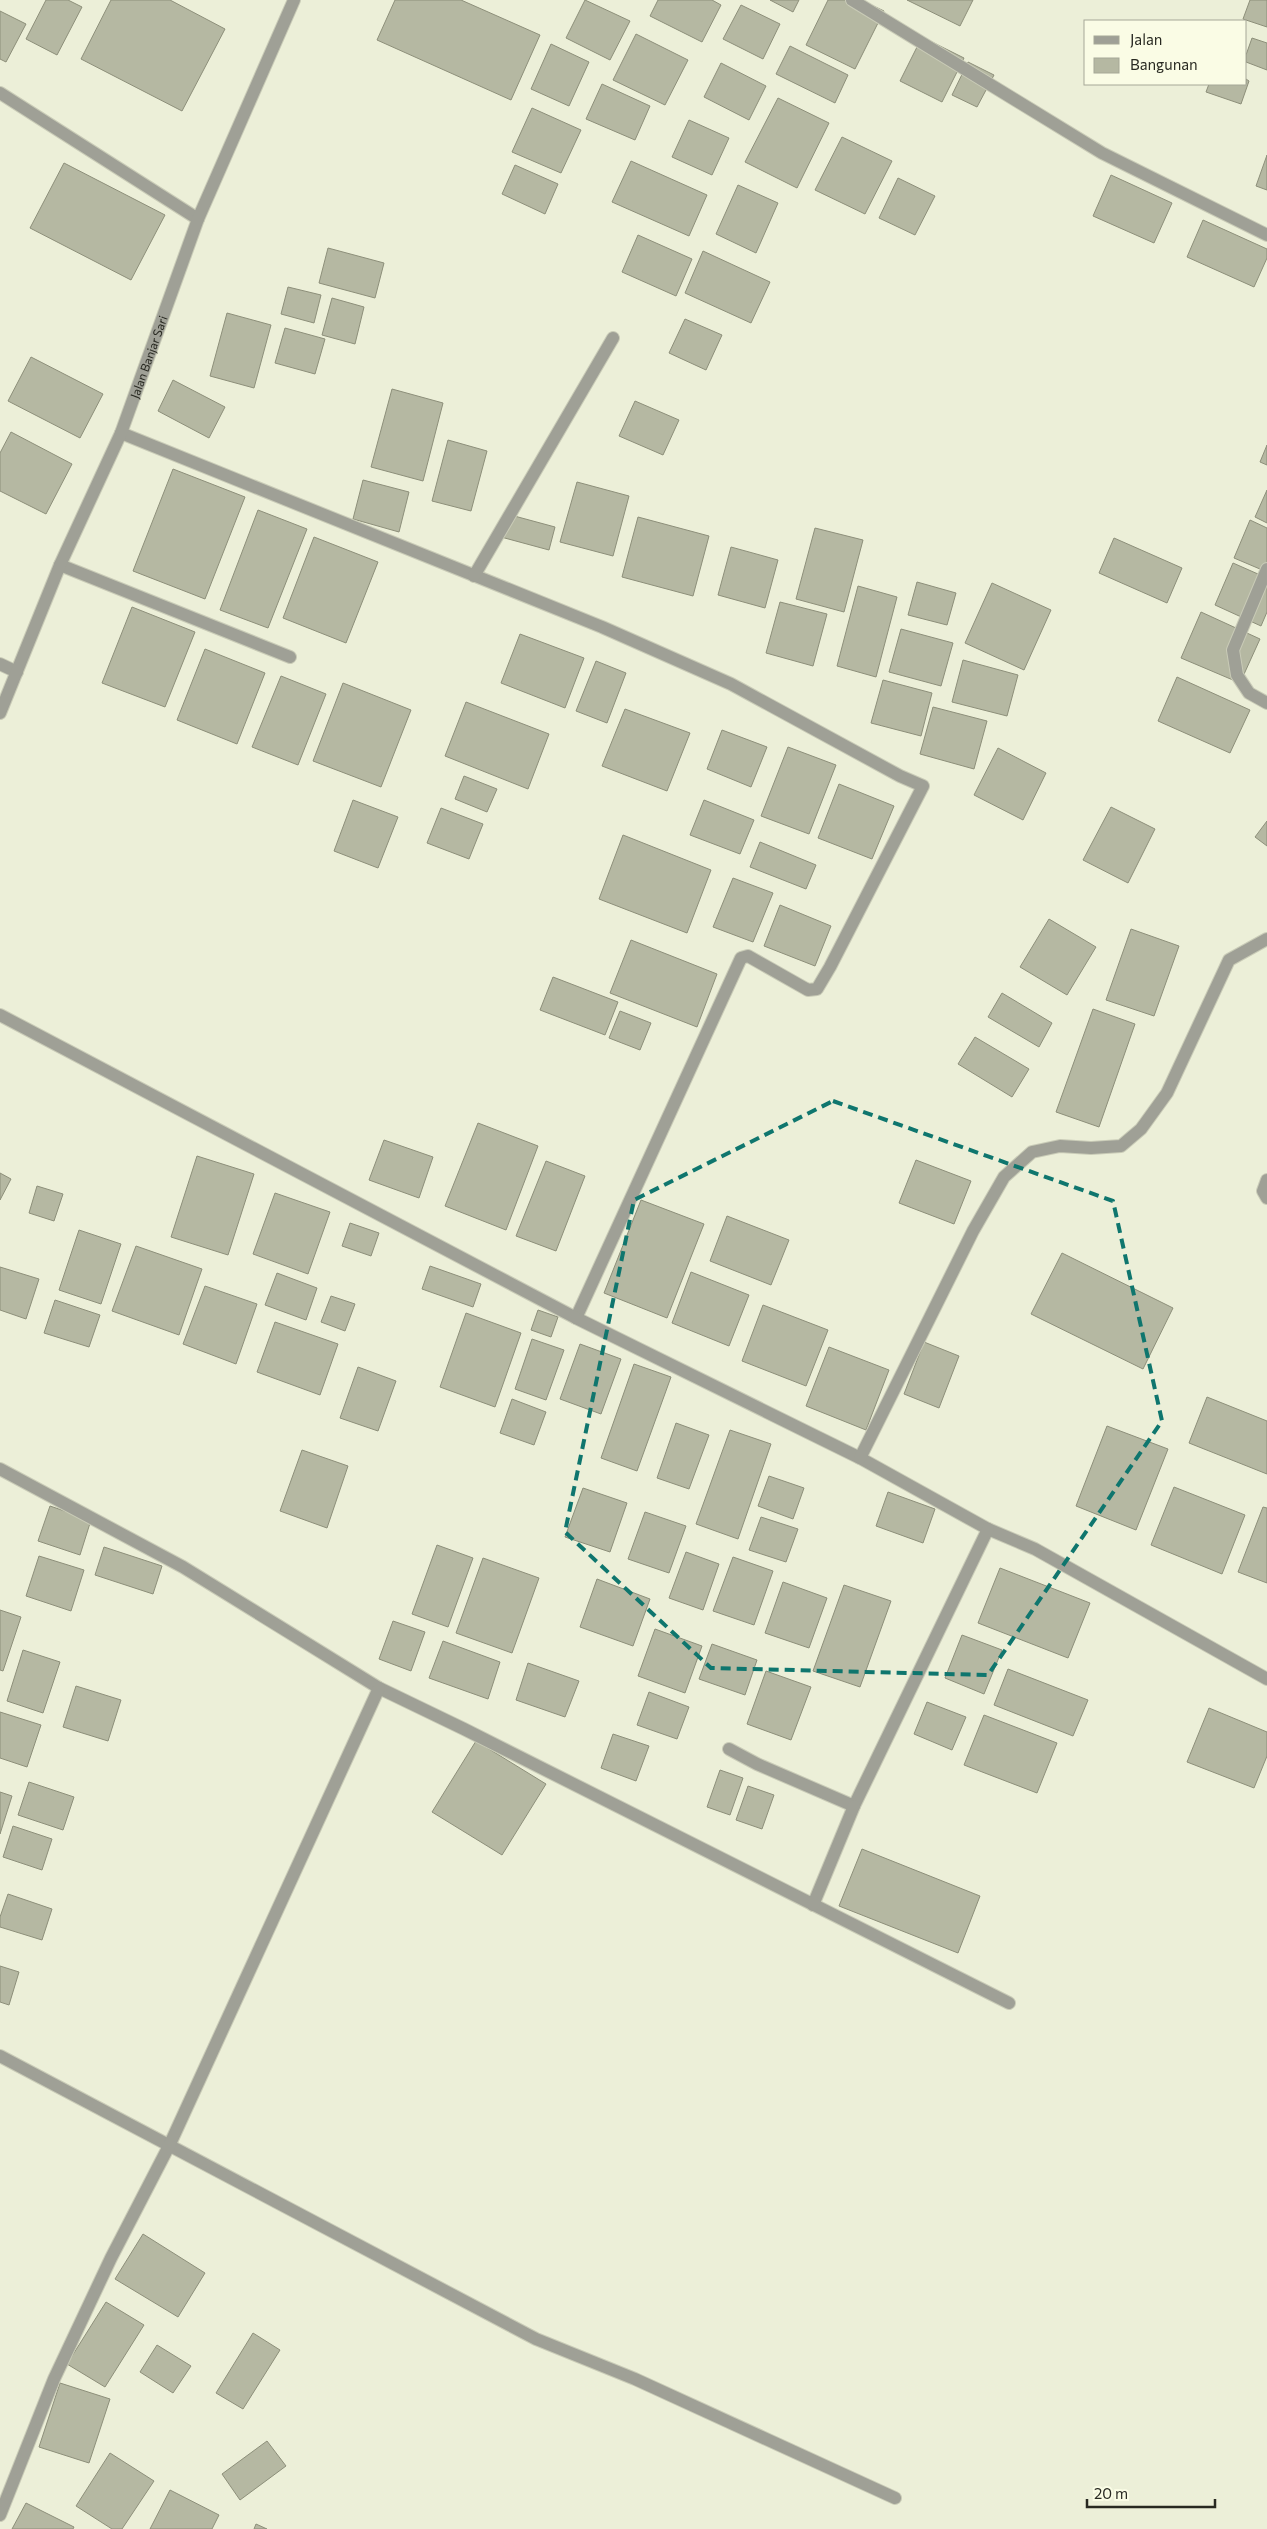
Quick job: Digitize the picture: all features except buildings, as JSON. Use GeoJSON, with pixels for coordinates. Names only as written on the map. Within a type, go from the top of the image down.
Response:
{"type":"FeatureCollection","features":[{"type":"Feature","properties":{"kind":"street","name":"Jalan Banjar Sari"},"geometry":{"type":"LineString","coordinates":[[0,713],[60,564],[121,433],[198,219],[294,0]]}},
{"type":"Feature","properties":{"kind":"street"},"geometry":{"type":"LineString","coordinates":[[852,0],[1102,153],[1267,234]]}},
{"type":"Feature","properties":{"kind":"street"},"geometry":{"type":"LineString","coordinates":[[0,94],[198,219]]}},
{"type":"Feature","properties":{"kind":"street"},"geometry":{"type":"LineString","coordinates":[[474,576],[613,338]]}},
{"type":"Feature","properties":{"kind":"street"},"geometry":{"type":"LineString","coordinates":[[121,433],[602,628],[731,684],[900,776],[924,787],[888,851],[830,968],[817,989],[808,990],[748,956],[741,958],[576,1318]]}},
{"type":"Feature","properties":{"kind":"street"},"geometry":{"type":"LineString","coordinates":[[60,564],[290,657]]}},
{"type":"Feature","properties":{"kind":"street"},"geometry":{"type":"LineString","coordinates":[[1267,569],[1233,650],[1237,675],[1250,693],[1267,703]]}},
{"type":"Feature","properties":{"kind":"street"},"geometry":{"type":"LineString","coordinates":[[0,664],[17,672]]}},
{"type":"Feature","properties":{"kind":"street"},"geometry":{"type":"LineString","coordinates":[[860,1458],[974,1231],[1004,1177],[1032,1152],[1060,1146],[1091,1148],[1122,1146],[1141,1129],[1168,1094],[1229,960],[1267,939]]}},
{"type":"Feature","properties":{"kind":"street"},"geometry":{"type":"LineString","coordinates":[[0,1015],[576,1318],[860,1458],[988,1529],[1035,1549],[1267,1678]]}},
{"type":"Feature","properties":{"kind":"street"},"geometry":{"type":"LineString","coordinates":[[1267,1180],[1264,1191],[1267,1198]]}},
{"type":"Feature","properties":{"kind":"street"},"geometry":{"type":"LineString","coordinates":[[0,1469],[183,1567],[379,1688],[1009,2004]]}},
{"type":"Feature","properties":{"kind":"street"},"geometry":{"type":"LineString","coordinates":[[813,1905],[854,1806],[988,1529]]}},
{"type":"Feature","properties":{"kind":"street"},"geometry":{"type":"LineString","coordinates":[[0,2515],[54,2379],[111,2258],[170,2144],[379,1688]]}},
{"type":"Feature","properties":{"kind":"street"},"geometry":{"type":"LineString","coordinates":[[729,1749],[756,1764],[854,1806]]}},
{"type":"Feature","properties":{"kind":"street"},"geometry":{"type":"LineString","coordinates":[[0,2056],[170,2144],[536,2339],[635,2379],[895,2498]]}},
{"type":"Feature","properties":{"kind":"highlighted area"},"geometry":{"type":"Polygon","coordinates":[[[833,1101],[1113,1201],[1162,1421],[988,1675],[711,1668],[565,1532],[634,1200],[833,1101]]]}}]}
